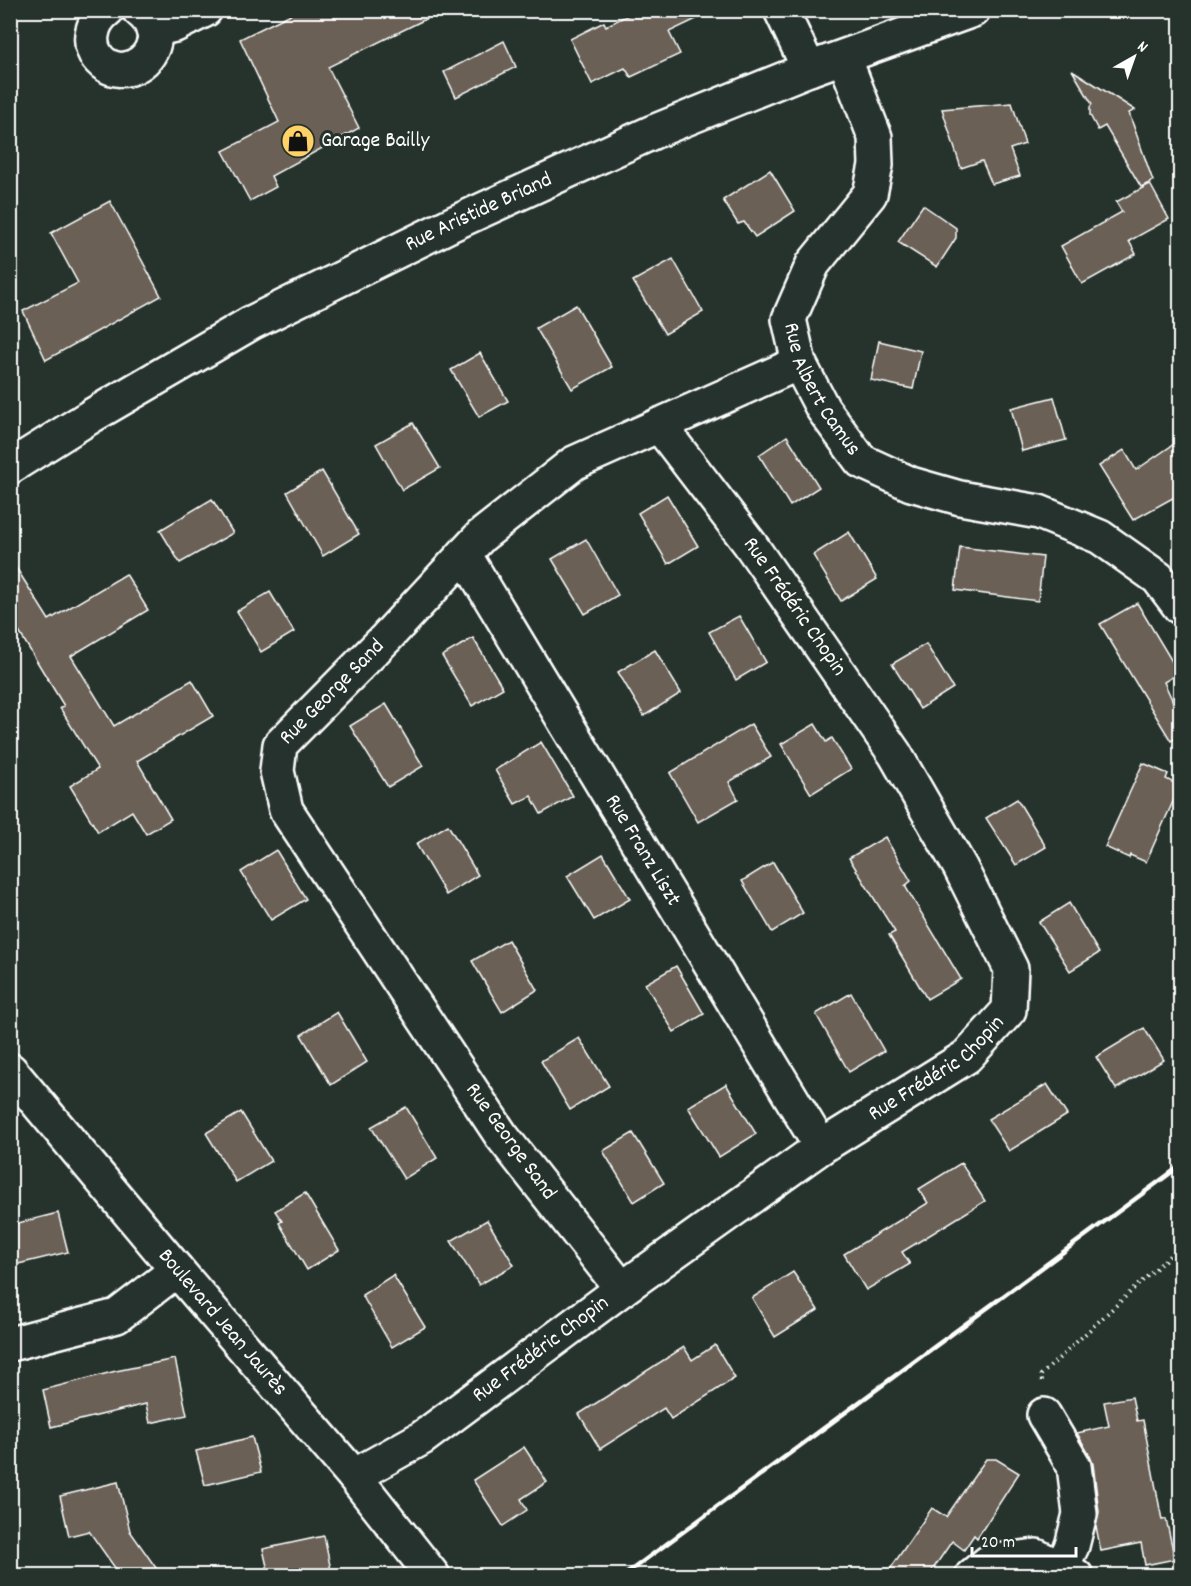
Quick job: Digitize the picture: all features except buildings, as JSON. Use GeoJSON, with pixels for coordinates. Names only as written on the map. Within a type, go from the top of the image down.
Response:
{"type":"FeatureCollection","features":[{"type":"Feature","properties":{"kind":"street"},"geometry":{"type":"LineString","coordinates":[[107,10],[99,16],[92,28],[91,41],[95,53],[103,63],[114,68],[126,69],[138,65],[147,58],[153,49],[155,37],[146,20]]}},
{"type":"Feature","properties":{"kind":"street"},"geometry":{"type":"LineString","coordinates":[[146,20],[175,25],[205,10]]}},
{"type":"Feature","properties":{"kind":"street"},"geometry":{"type":"LineString","coordinates":[[781,10],[809,69]]}},
{"type":"Feature","properties":{"kind":"street","name":"Rue Aristide Briand"},"geometry":{"type":"LineString","coordinates":[[10,467],[251,323],[432,234],[643,137],[809,69],[973,10]]}},
{"type":"Feature","properties":{"kind":"street","name":"Rue Albert Camus"},"geometry":{"type":"LineString","coordinates":[[844,57],[875,137],[876,165],[870,194],[813,264],[789,319],[800,363],[823,409],[861,461],[911,484],[960,498],[1039,512],[1100,537],[1158,578],[1180,607]]}},
{"type":"Feature","properties":{"kind":"street","name":"Rue George Sand"},"geometry":{"type":"LineString","coordinates":[[622,1289],[494,1125],[286,810],[277,771],[280,745],[386,638],[481,536],[574,463],[800,363]]}},
{"type":"Feature","properties":{"kind":"street","name":"Rue Frédéric Chopin"},"geometry":{"type":"LineString","coordinates":[[354,1476],[422,1438],[622,1289],[822,1147],[966,1057],[1009,1010],[1011,969],[960,867],[895,754],[750,544],[660,425]]}},
{"type":"Feature","properties":{"kind":"street","name":"Rue Franz Liszt"},"geometry":{"type":"LineString","coordinates":[[464,554],[822,1147]]}},
{"type":"Feature","properties":{"kind":"street","name":"Boulevard Jean Jaurès"},"geometry":{"type":"LineString","coordinates":[[10,1070],[177,1270],[354,1476],[433,1575]]}},
{"type":"Feature","properties":{"kind":"street"},"geometry":{"type":"LineString","coordinates":[[10,1344],[117,1316],[177,1270]]}},
{"type":"Feature","properties":{"kind":"street"},"geometry":{"type":"LineString","coordinates":[[972,1575],[989,1562],[1036,1556],[1069,1572],[1072,1546],[1080,1514],[1074,1466],[1044,1415]]}},
{"type":"Feature","properties":{"kind":"path"},"geometry":{"type":"LineString","coordinates":[[1044,1415],[1041,1375],[1180,1246]]}},
{"type":"Feature","properties":{"kind":"railway"},"geometry":{"type":"LineString","coordinates":[[623,1576],[1180,1166]]}},
{"type":"Feature","properties":{"kind":"place","name":"Garage Bailly"},"geometry":{"type":"Point","coordinates":[298,141]}}]}
